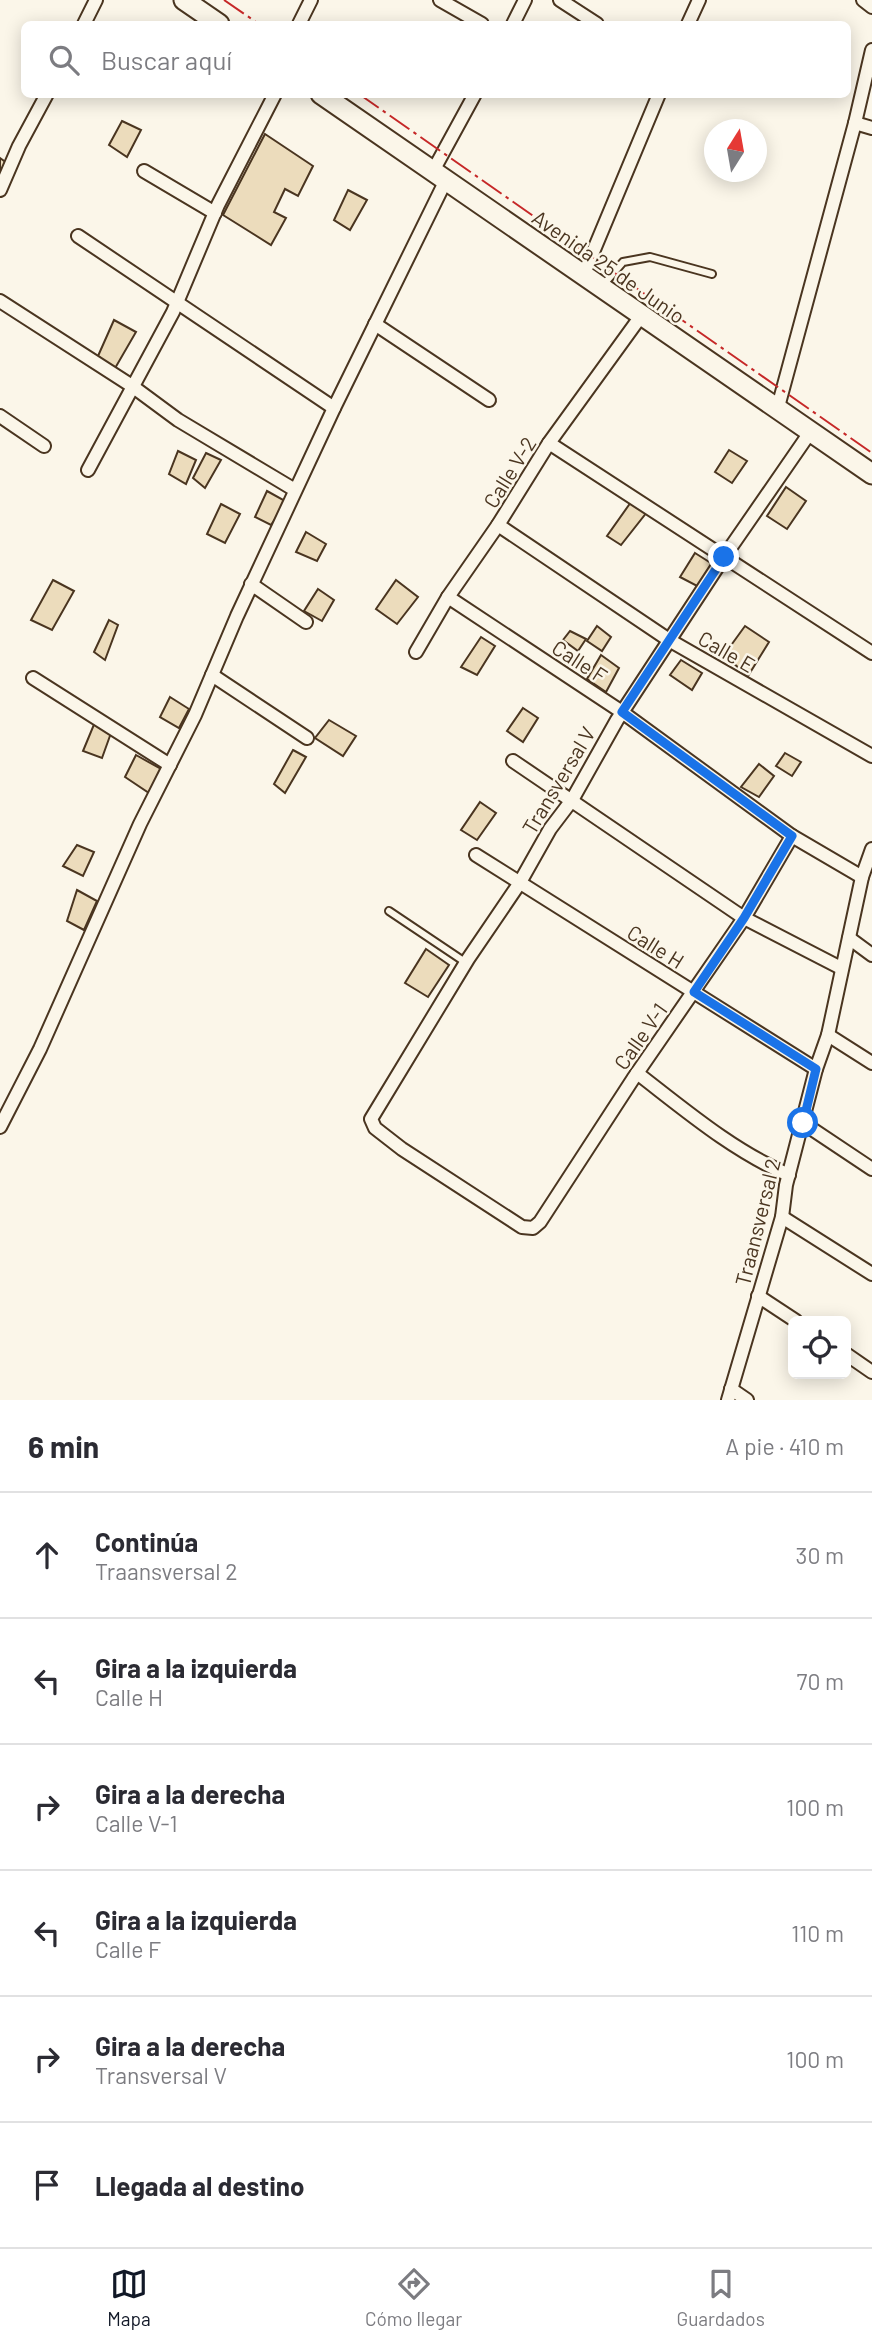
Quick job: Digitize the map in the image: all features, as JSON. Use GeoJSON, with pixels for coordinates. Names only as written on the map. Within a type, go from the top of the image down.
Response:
{"type":"FeatureCollection","features":[{"type":"Feature","properties":{"kind":"highway"},"geometry":{"type":"LineString","coordinates":[[184,0],[215,21]]}},
{"type":"Feature","properties":{"kind":"highway","name":"Avenida 25 de Junio"},"geometry":{"type":"LineString","coordinates":[[327,98],[872,474]]}},
{"type":"Feature","properties":{"kind":"street"},"geometry":{"type":"LineString","coordinates":[[86,21],[96,0]]}},
{"type":"Feature","properties":{"kind":"street"},"geometry":{"type":"LineString","coordinates":[[301,21],[312,0]]}},
{"type":"Feature","properties":{"kind":"street"},"geometry":{"type":"LineString","coordinates":[[440,0],[477,21]]}},
{"type":"Feature","properties":{"kind":"street"},"geometry":{"type":"LineString","coordinates":[[514,21],[525,0]]}},
{"type":"Feature","properties":{"kind":"street"},"geometry":{"type":"LineString","coordinates":[[560,0],[592,21]]}},
{"type":"Feature","properties":{"kind":"street"},"geometry":{"type":"LineString","coordinates":[[863,0],[872,7]]}},
{"type":"Feature","properties":{"kind":"street"},"geometry":{"type":"LineString","coordinates":[[689,21],[698,1]]}},
{"type":"Feature","properties":{"kind":"street"},"geometry":{"type":"LineString","coordinates":[[778,407],[855,123],[872,50]]}},
{"type":"Feature","properties":{"kind":"street"},"geometry":{"type":"LineString","coordinates":[[0,190],[19,146],[45,98]]}},
{"type":"Feature","properties":{"kind":"street"},"geometry":{"type":"LineString","coordinates":[[88,470],[177,301],[215,213],[273,98]]}},
{"type":"Feature","properties":{"kind":"street"},"geometry":{"type":"LineString","coordinates":[[0,1127],[4,1108],[40,1049],[140,824],[195,715],[251,584],[376,324],[473,98]]}},
{"type":"Feature","properties":{"kind":"street"},"geometry":{"type":"LineString","coordinates":[[583,276],[657,98]]}},
{"type":"Feature","properties":{"kind":"street"},"geometry":{"type":"LineString","coordinates":[[855,123],[872,128]]}},
{"type":"Feature","properties":{"kind":"street"},"geometry":{"type":"LineString","coordinates":[[144,170],[215,213]]}},
{"type":"Feature","properties":{"kind":"street"},"geometry":{"type":"LineString","coordinates":[[78,236],[334,408]]}},
{"type":"Feature","properties":{"kind":"street"},"geometry":{"type":"LineString","coordinates":[[0,302],[132,386],[178,420],[295,491]]}},
{"type":"Feature","properties":{"kind":"street","name":"Calle V-2"},"geometry":{"type":"LineString","coordinates":[[416,652],[448,597],[498,525],[549,443],[641,316]]}},
{"type":"Feature","properties":{"kind":"street"},"geometry":{"type":"LineString","coordinates":[[376,324],[489,400]]}},
{"type":"Feature","properties":{"kind":"street"},"geometry":{"type":"LineString","coordinates":[[0,416],[44,446]]}},
{"type":"Feature","properties":{"kind":"street","name":"Transversal V"},"geometry":{"type":"LineString","coordinates":[[371,1119],[466,962],[519,884],[550,829],[572,800],[622,712],[811,431]]}},
{"type":"Feature","properties":{"kind":"street"},"geometry":{"type":"LineString","coordinates":[[549,443],[872,653]]}},
{"type":"Feature","properties":{"kind":"street","name":"Calle E"},"geometry":{"type":"LineString","coordinates":[[498,525],[669,639],[872,756]]}},
{"type":"Feature","properties":{"kind":"street"},"geometry":{"type":"LineString","coordinates":[[251,584],[306,622]]}},
{"type":"Feature","properties":{"kind":"street","name":"Calle F"},"geometry":{"type":"LineString","coordinates":[[448,597],[622,712],[792,836],[862,877]]}},
{"type":"Feature","properties":{"kind":"street"},"geometry":{"type":"LineString","coordinates":[[212,674],[307,738]]}},
{"type":"Feature","properties":{"kind":"street"},"geometry":{"type":"LineString","coordinates":[[33,678],[170,765]]}},
{"type":"Feature","properties":{"kind":"street"},"geometry":{"type":"LineString","coordinates":[[513,761],[744,918],[841,968]]}},
{"type":"Feature","properties":{"kind":"street","name":"Calle V-1"},"geometry":{"type":"LineString","coordinates":[[371,1119],[375,1128],[401,1149],[522,1227],[533,1228],[540,1222],[637,1073],[744,918],[792,836]]}},
{"type":"Feature","properties":{"kind":"street","name":"Traansversal 2"},"geometry":{"type":"LineString","coordinates":[[729,1395],[782,1217],[789,1175],[816,1069],[828,1035],[862,877],[871,853]]}},
{"type":"Feature","properties":{"kind":"street","name":"Calle H"},"geometry":{"type":"LineString","coordinates":[[476,855],[816,1069]]}},
{"type":"Feature","properties":{"kind":"street"},"geometry":{"type":"LineString","coordinates":[[849,938],[872,954]]}},
{"type":"Feature","properties":{"kind":"street"},"geometry":{"type":"LineString","coordinates":[[828,1035],[872,1063]]}},
{"type":"Feature","properties":{"kind":"street"},"geometry":{"type":"LineString","coordinates":[[637,1073],[761,1163],[789,1175]]}},
{"type":"Feature","properties":{"kind":"street"},"geometry":{"type":"LineString","coordinates":[[803,1123],[872,1168]]}},
{"type":"Feature","properties":{"kind":"street"},"geometry":{"type":"LineString","coordinates":[[782,1217],[872,1274]]}},
{"type":"Feature","properties":{"kind":"street"},"geometry":{"type":"LineString","coordinates":[[758,1296],[788,1316]]}},
{"type":"Feature","properties":{"kind":"street"},"geometry":{"type":"LineString","coordinates":[[851,1357],[872,1372]]}},
{"type":"Feature","properties":{"kind":"street"},"geometry":{"type":"LineString","coordinates":[[729,1395],[747,1400]]}},
{"type":"Feature","properties":{"kind":"lane"},"geometry":{"type":"LineString","coordinates":[[600,288],[623,262],[650,257],[712,274]]}},
{"type":"Feature","properties":{"kind":"lane"},"geometry":{"type":"LineString","coordinates":[[389,911],[466,962]]}},
{"type":"Feature","properties":{"kind":"building"},"geometry":{"type":"Polygon","coordinates":[[[122,121],[141,130],[127,157],[109,145],[122,121]]]}},
{"type":"Feature","properties":{"kind":"building"},"geometry":{"type":"Polygon","coordinates":[[[265,134],[313,166],[298,196],[285,189],[274,212],[286,218],[271,245],[223,215],[265,134]]]}},
{"type":"Feature","properties":{"kind":"building"},"geometry":{"type":"Polygon","coordinates":[[[0,158],[7,163],[0,175],[0,158]]]}},
{"type":"Feature","properties":{"kind":"building"},"geometry":{"type":"Polygon","coordinates":[[[348,190],[367,200],[350,230],[334,220],[348,190]]]}},
{"type":"Feature","properties":{"kind":"building"},"geometry":{"type":"Polygon","coordinates":[[[114,320],[136,332],[114,370],[98,356],[114,320]]]}},
{"type":"Feature","properties":{"kind":"building"},"geometry":{"type":"Polygon","coordinates":[[[729,450],[747,461],[732,483],[715,472],[729,450]]]}},
{"type":"Feature","properties":{"kind":"building"},"geometry":{"type":"Polygon","coordinates":[[[178,451],[196,460],[186,484],[169,474],[178,451]]]}},
{"type":"Feature","properties":{"kind":"building"},"geometry":{"type":"Polygon","coordinates":[[[206,453],[221,460],[205,488],[193,478],[206,453]]]}},
{"type":"Feature","properties":{"kind":"building"},"geometry":{"type":"Polygon","coordinates":[[[786,487],[806,501],[787,529],[767,516],[786,487]]]}},
{"type":"Feature","properties":{"kind":"building"},"geometry":{"type":"Polygon","coordinates":[[[267,491],[287,502],[271,525],[255,517],[267,491]]]}},
{"type":"Feature","properties":{"kind":"building"},"geometry":{"type":"Polygon","coordinates":[[[631,502],[647,512],[621,545],[607,536],[631,502]]]}},
{"type":"Feature","properties":{"kind":"building"},"geometry":{"type":"Polygon","coordinates":[[[221,504],[240,514],[225,543],[207,534],[221,504]]]}},
{"type":"Feature","properties":{"kind":"building"},"geometry":{"type":"Polygon","coordinates":[[[306,532],[326,544],[317,561],[296,552],[306,532]]]}},
{"type":"Feature","properties":{"kind":"building"},"geometry":{"type":"Polygon","coordinates":[[[695,553],[714,565],[699,587],[680,577],[695,553]]]}},
{"type":"Feature","properties":{"kind":"building"},"geometry":{"type":"Polygon","coordinates":[[[53,580],[74,591],[52,630],[31,620],[53,580]]]}},
{"type":"Feature","properties":{"kind":"building"},"geometry":{"type":"Polygon","coordinates":[[[396,580],[418,597],[397,624],[376,609],[396,580]]]}},
{"type":"Feature","properties":{"kind":"building"},"geometry":{"type":"Polygon","coordinates":[[[318,589],[334,600],[322,621],[304,611],[318,589]]]}},
{"type":"Feature","properties":{"kind":"building"},"geometry":{"type":"Polygon","coordinates":[[[109,620],[118,625],[105,660],[94,652],[109,620]]]}},
{"type":"Feature","properties":{"kind":"building"},"geometry":{"type":"Polygon","coordinates":[[[597,626],[611,637],[602,651],[587,641],[597,626]]]}},
{"type":"Feature","properties":{"kind":"building"},"geometry":{"type":"Polygon","coordinates":[[[745,626],[769,642],[748,676],[724,655],[745,626]]]}},
{"type":"Feature","properties":{"kind":"building"},"geometry":{"type":"Polygon","coordinates":[[[570,631],[586,639],[578,651],[563,640],[570,631]]]}},
{"type":"Feature","properties":{"kind":"building"},"geometry":{"type":"Polygon","coordinates":[[[481,637],[495,646],[477,675],[461,667],[481,637]]]}},
{"type":"Feature","properties":{"kind":"building"},"geometry":{"type":"Polygon","coordinates":[[[601,655],[619,668],[606,692],[587,679],[601,655]]]}},
{"type":"Feature","properties":{"kind":"building"},"geometry":{"type":"Polygon","coordinates":[[[681,660],[702,673],[692,690],[670,675],[681,660]]]}},
{"type":"Feature","properties":{"kind":"building"},"geometry":{"type":"Polygon","coordinates":[[[170,697],[189,709],[179,728],[160,717],[170,697]]]}},
{"type":"Feature","properties":{"kind":"building"},"geometry":{"type":"Polygon","coordinates":[[[523,708],[538,718],[523,742],[507,731],[523,708]]]}},
{"type":"Feature","properties":{"kind":"building"},"geometry":{"type":"Polygon","coordinates":[[[329,720],[356,736],[343,756],[315,738],[329,720]]]}},
{"type":"Feature","properties":{"kind":"building"},"geometry":{"type":"Polygon","coordinates":[[[95,722],[111,733],[102,758],[83,751],[95,722]]]}},
{"type":"Feature","properties":{"kind":"building"},"geometry":{"type":"Polygon","coordinates":[[[293,750],[306,757],[285,793],[274,784],[293,750]]]}},
{"type":"Feature","properties":{"kind":"building"},"geometry":{"type":"Polygon","coordinates":[[[785,753],[801,762],[792,776],[776,766],[785,753]]]}},
{"type":"Feature","properties":{"kind":"building"},"geometry":{"type":"Polygon","coordinates":[[[136,755],[161,769],[149,793],[125,777],[136,755]]]}},
{"type":"Feature","properties":{"kind":"building"},"geometry":{"type":"Polygon","coordinates":[[[759,764],[774,776],[759,797],[741,787],[759,764]]]}},
{"type":"Feature","properties":{"kind":"building"},"geometry":{"type":"Polygon","coordinates":[[[480,802],[496,813],[477,840],[461,830],[480,802]]]}},
{"type":"Feature","properties":{"kind":"building"},"geometry":{"type":"Polygon","coordinates":[[[77,845],[94,852],[83,876],[63,866],[77,845]]]}},
{"type":"Feature","properties":{"kind":"building"},"geometry":{"type":"Polygon","coordinates":[[[77,890],[97,901],[84,930],[67,921],[77,890]]]}},
{"type":"Feature","properties":{"kind":"building"},"geometry":{"type":"Polygon","coordinates":[[[426,949],[449,965],[428,997],[405,983],[426,949]]]}},
{"type":"Feature","properties":{"kind":"power"},"geometry":{"type":"LineString","coordinates":[[224,0],[255,21]]}},
{"type":"Feature","properties":{"kind":"power"},"geometry":{"type":"LineString","coordinates":[[365,98],[872,453]]}},
{"type":"Feature","properties":{"kind":"route"},"geometry":{"type":"LineString","coordinates":[[724,557],[622,712],[792,836],[744,918],[694,992],[816,1069],[803,1123]]}}]}
